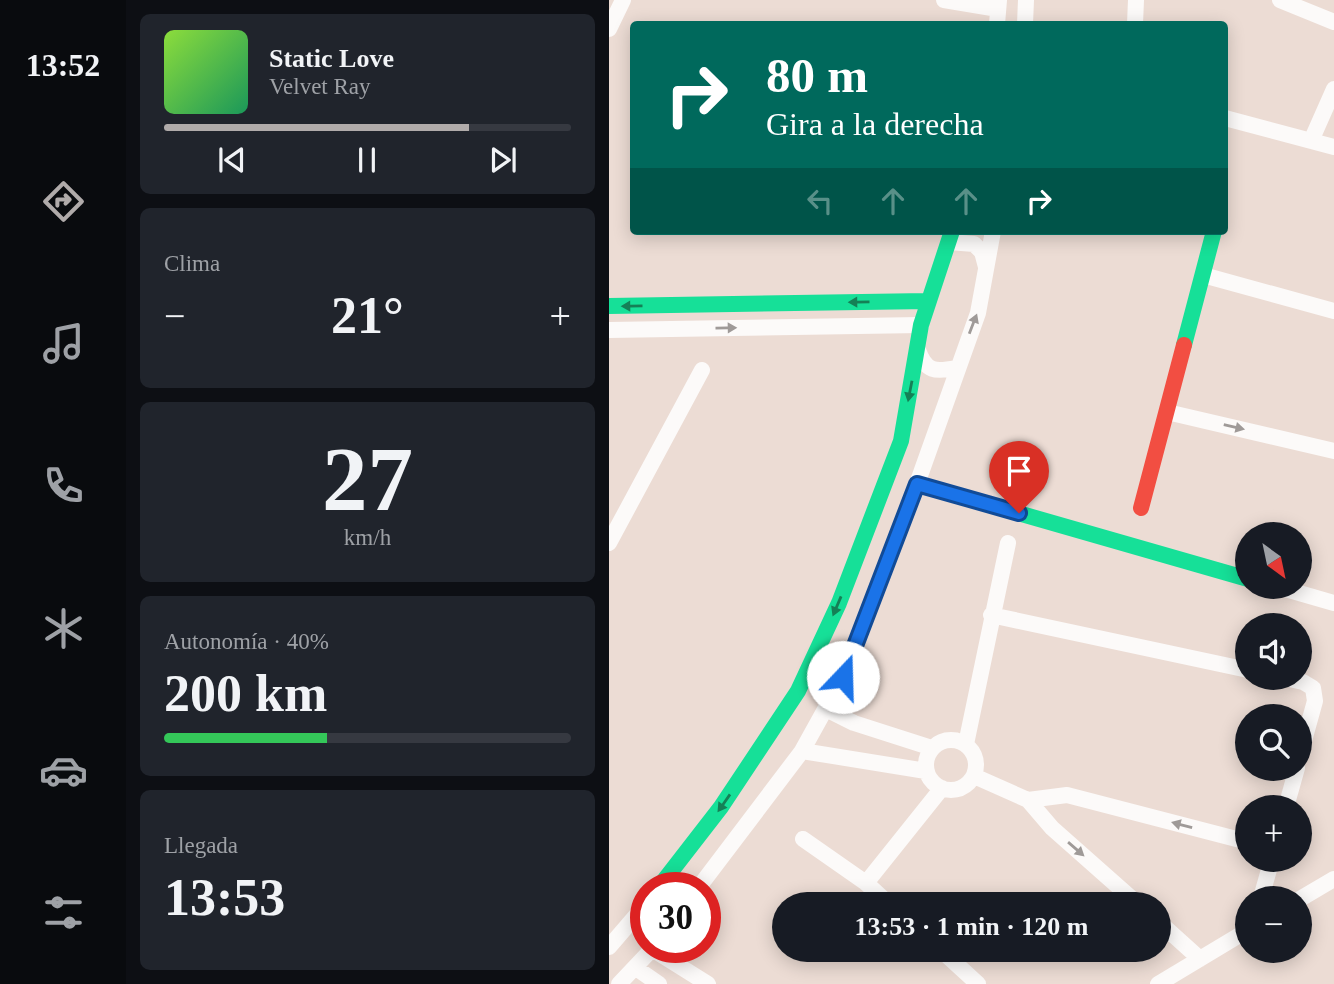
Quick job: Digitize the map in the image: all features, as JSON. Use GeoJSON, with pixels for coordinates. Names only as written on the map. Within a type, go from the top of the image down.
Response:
{"type":"FeatureCollection","features":[{"type":"Feature","properties":{"kind":"street"},"geometry":{"type":"LineString","coordinates":[[609,29],[623,0]]}},
{"type":"Feature","properties":{"kind":"street"},"geometry":{"type":"LineString","coordinates":[[944,0],[998,11]]}},
{"type":"Feature","properties":{"kind":"street"},"geometry":{"type":"LineString","coordinates":[[1025,21],[1026,0]]}},
{"type":"Feature","properties":{"kind":"street"},"geometry":{"type":"LineString","coordinates":[[1135,21],[1136,0]]}},
{"type":"Feature","properties":{"kind":"street"},"geometry":{"type":"LineString","coordinates":[[1280,0],[1334,22]]}},
{"type":"Feature","properties":{"kind":"street"},"geometry":{"type":"LineString","coordinates":[[1311,141],[1334,89]]}},
{"type":"Feature","properties":{"kind":"street"},"geometry":{"type":"LineString","coordinates":[[1228,119],[1334,147]]}},
{"type":"Feature","properties":{"kind":"street"},"geometry":{"type":"LineString","coordinates":[[710,872],[802,751],[843,677],[917,484],[956,368],[978,313],[992,235]]}},
{"type":"Feature","properties":{"kind":"street"},"geometry":{"type":"LineString","coordinates":[[1141,508],[1213,235]]}},
{"type":"Feature","properties":{"kind":"street"},"geometry":{"type":"LineString","coordinates":[[671,872],[721,807],[798,691],[839,603],[901,440],[921,325],[951,237],[974,244],[982,252],[986,267]]}},
{"type":"Feature","properties":{"kind":"street"},"geometry":{"type":"LineString","coordinates":[[1203,275],[1334,311]]}},
{"type":"Feature","properties":{"kind":"street"},"geometry":{"type":"LineString","coordinates":[[609,306],[928,301]]}},
{"type":"Feature","properties":{"kind":"street"},"geometry":{"type":"LineString","coordinates":[[609,330],[921,325]]}},
{"type":"Feature","properties":{"kind":"street"},"geometry":{"type":"LineString","coordinates":[[918,350],[924,366],[930,370],[956,368]]}},
{"type":"Feature","properties":{"kind":"street"},"geometry":{"type":"LineString","coordinates":[[609,543],[702,370]]}},
{"type":"Feature","properties":{"kind":"street"},"geometry":{"type":"LineString","coordinates":[[1167,412],[1334,451]]}},
{"type":"Feature","properties":{"kind":"street"},"geometry":{"type":"LineString","coordinates":[[917,484],[1235,575]]}},
{"type":"Feature","properties":{"kind":"street"},"geometry":{"type":"LineString","coordinates":[[966,744],[1008,543]]}},
{"type":"Feature","properties":{"kind":"street"},"geometry":{"type":"LineString","coordinates":[[1313,597],[1334,603]]}},
{"type":"Feature","properties":{"kind":"street"},"geometry":{"type":"LineString","coordinates":[[991,615],[1235,667]]}},
{"type":"Feature","properties":{"kind":"street"},"geometry":{"type":"LineString","coordinates":[[1312,687],[1315,701],[1312,712]]}},
{"type":"Feature","properties":{"kind":"street"},"geometry":{"type":"LineString","coordinates":[[826,709],[854,723],[932,748]]}},
{"type":"Feature","properties":{"kind":"street"},"geometry":{"type":"LineString","coordinates":[[954,739],[966,744],[974,753],[977,764],[974,776],[966,785],[954,790],[942,788],[932,781],[926,771],[926,758],[932,748],[942,741],[954,739]]}},
{"type":"Feature","properties":{"kind":"street"},"geometry":{"type":"LineString","coordinates":[[802,751],[926,771]]}},
{"type":"Feature","properties":{"kind":"street"},"geometry":{"type":"LineString","coordinates":[[974,776],[1028,800],[1052,828],[1124,892]]}},
{"type":"Feature","properties":{"kind":"street"},"geometry":{"type":"LineString","coordinates":[[866,883],[942,788]]}},
{"type":"Feature","properties":{"kind":"street"},"geometry":{"type":"LineString","coordinates":[[1028,800],[1067,795],[1235,839]]}},
{"type":"Feature","properties":{"kind":"street"},"geometry":{"type":"LineString","coordinates":[[803,839],[876,892]]}},
{"type":"Feature","properties":{"kind":"street"},"geometry":{"type":"LineString","coordinates":[[1312,892],[1334,878]]}},
{"type":"Feature","properties":{"kind":"street"},"geometry":{"type":"LineString","coordinates":[[609,947],[630,923]]}},
{"type":"Feature","properties":{"kind":"street"},"geometry":{"type":"LineString","coordinates":[[1171,933],[1200,959]]}},
{"type":"Feature","properties":{"kind":"street"},"geometry":{"type":"LineString","coordinates":[[1158,984],[1235,938]]}},
{"type":"Feature","properties":{"kind":"street"},"geometry":{"type":"LineString","coordinates":[[954,962],[978,984]]}},
{"type":"Feature","properties":{"kind":"street"},"geometry":{"type":"LineString","coordinates":[[619,984],[640,963]]}},
{"type":"Feature","properties":{"kind":"street"},"geometry":{"type":"LineString","coordinates":[[676,963],[708,984]]}},
{"type":"Feature","properties":{"kind":"street"},"geometry":{"type":"LineString","coordinates":[[636,968],[659,984]]}},
{"type":"Feature","properties":{"kind":"traffic: fast"},"geometry":{"type":"LineString","coordinates":[[671,872],[721,807],[798,691],[839,603],[901,441],[921,325],[951,235]]}},
{"type":"Feature","properties":{"kind":"traffic: fast"},"geometry":{"type":"LineString","coordinates":[[1184,345],[1213,235]]}},
{"type":"Feature","properties":{"kind":"traffic: fast"},"geometry":{"type":"LineString","coordinates":[[609,306],[928,301]]}},
{"type":"Feature","properties":{"kind":"traffic: fast"},"geometry":{"type":"LineString","coordinates":[[917,484],[1235,575]]}},
{"type":"Feature","properties":{"kind":"traffic: jam"},"geometry":{"type":"LineString","coordinates":[[1141,508],[1184,345]]}},
{"type":"Feature","properties":{"kind":"route"},"geometry":{"type":"LineString","coordinates":[[843,677],[917,484],[1019,513]]}}]}
